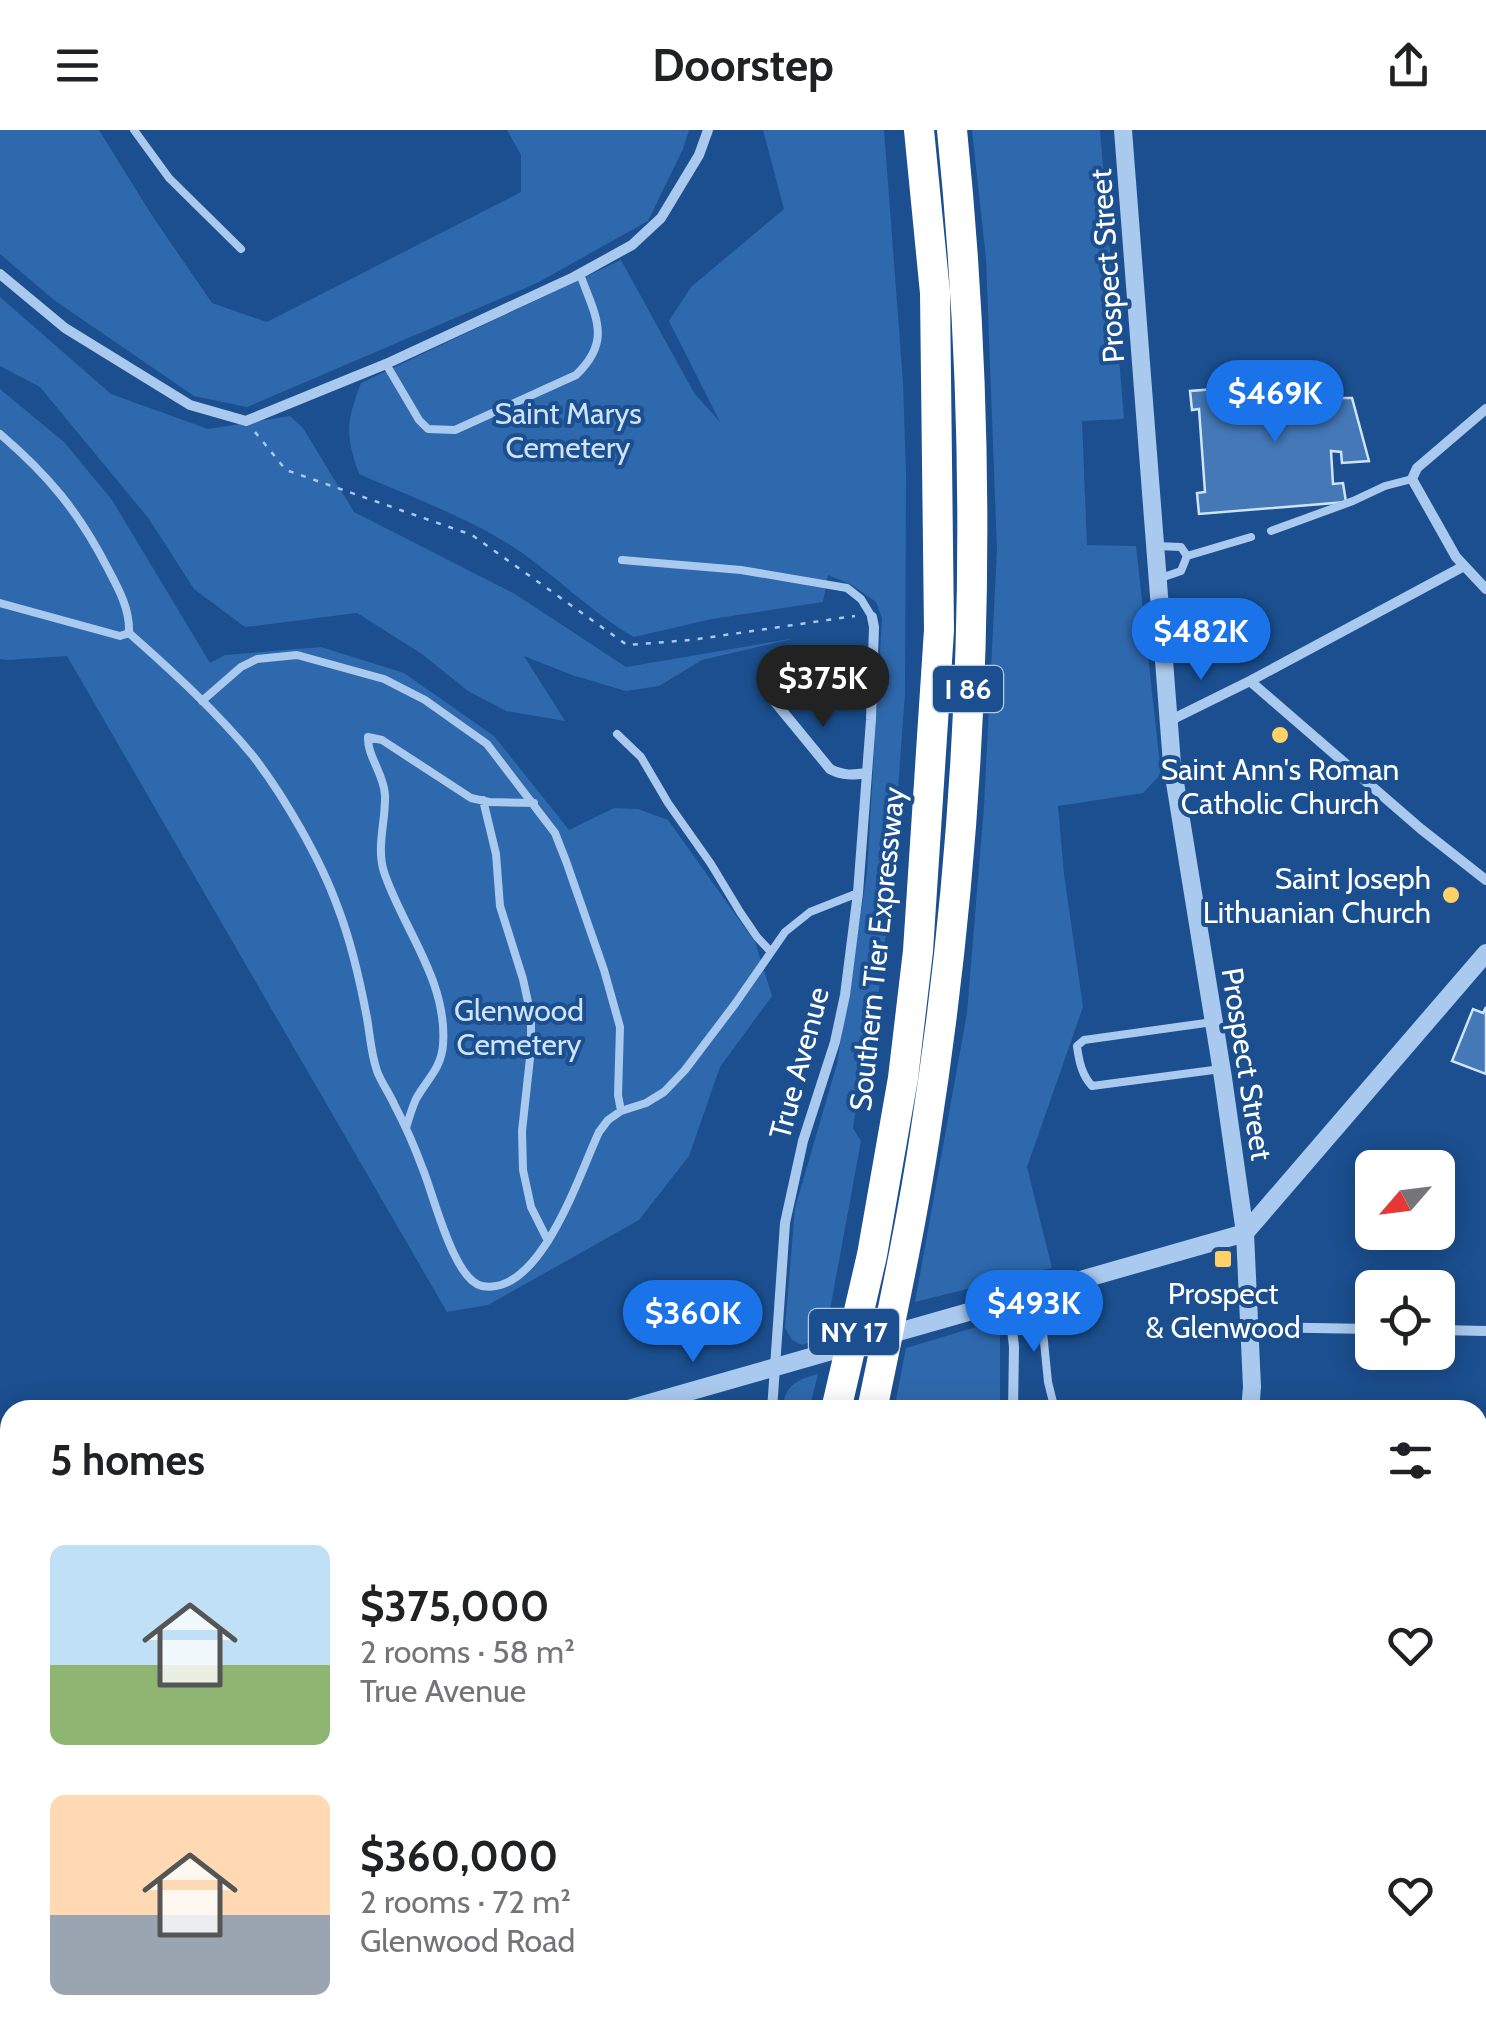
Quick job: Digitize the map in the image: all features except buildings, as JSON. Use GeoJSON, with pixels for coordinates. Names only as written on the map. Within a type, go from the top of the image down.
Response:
{"type":"FeatureCollection","features":[{"type":"Feature","properties":{"kind":"highway","name":"Southern Tier Expressway"},"geometry":{"type":"LineString","coordinates":[[838,1400],[872,1255],[902,1078],[918,952],[940,630],[935,292],[919,130]]}},
{"type":"Feature","properties":{"kind":"highway","name":"I 86"},"geometry":{"type":"LineString","coordinates":[[906,1244],[950,945],[971,636],[970,374],[952,130]]}},
{"type":"Feature","properties":{"kind":"highway","name":"NY 17"},"geometry":{"type":"LineString","coordinates":[[874,1400],[906,1244]]}},
{"type":"Feature","properties":{"kind":"street"},"geometry":{"type":"LineString","coordinates":[[0,274],[65,328],[190,406],[246,421],[386,364],[580,274],[632,245],[662,218],[699,155],[708,130]]}},
{"type":"Feature","properties":{"kind":"street","name":"Prospect Street"},"geometry":{"type":"LineString","coordinates":[[1124,130],[1169,721],[1244,1233],[1251,1400]]}},
{"type":"Feature","properties":{"kind":"street"},"geometry":{"type":"LineString","coordinates":[[1486,409],[1417,468],[1412,479],[1446,540],[1486,589]]}},
{"type":"Feature","properties":{"kind":"street"},"geometry":{"type":"LineString","coordinates":[[1169,721],[1464,566]]}},
{"type":"Feature","properties":{"kind":"street","name":"True Avenue"},"geometry":{"type":"LineString","coordinates":[[773,1400],[784,1223],[803,1141],[835,1042],[858,893],[872,684],[872,618]]}},
{"type":"Feature","properties":{"kind":"street"},"geometry":{"type":"LineString","coordinates":[[1250,681],[1486,880]]}},
{"type":"Feature","properties":{"kind":"street"},"geometry":{"type":"LineString","coordinates":[[775,702],[830,768],[849,776],[867,773]]}},
{"type":"Feature","properties":{"kind":"street"},"geometry":{"type":"LineString","coordinates":[[659,1400],[1244,1233],[1486,953]]}},
{"type":"Feature","properties":{"kind":"street"},"geometry":{"type":"LineString","coordinates":[[1009,1301],[1014,1347],[1013,1400]]}},
{"type":"Feature","properties":{"kind":"street"},"geometry":{"type":"LineString","coordinates":[[1248,1328],[1355,1329]]}},
{"type":"Feature","properties":{"kind":"street"},"geometry":{"type":"LineString","coordinates":[[1455,1330],[1486,1331]]}},
{"type":"Feature","properties":{"kind":"lane"},"geometry":{"type":"LineString","coordinates":[[134,130],[169,178],[241,248]]}},
{"type":"Feature","properties":{"kind":"lane"},"geometry":{"type":"LineString","coordinates":[[386,364],[418,420],[428,429],[455,430],[576,375],[592,360],[598,342],[596,322],[580,274]]}},
{"type":"Feature","properties":{"kind":"lane"},"geometry":{"type":"LineString","coordinates":[[0,434],[60,491],[92,538],[121,593],[130,620],[129,632]]}},
{"type":"Feature","properties":{"kind":"lane"},"geometry":{"type":"LineString","coordinates":[[1271,532],[1353,502],[1384,486],[1412,479]]}},
{"type":"Feature","properties":{"kind":"lane"},"geometry":{"type":"LineString","coordinates":[[1186,556],[1251,537]]}},
{"type":"Feature","properties":{"kind":"lane"},"geometry":{"type":"LineString","coordinates":[[1156,546],[1181,547],[1186,556],[1181,571],[1158,578]]}},
{"type":"Feature","properties":{"kind":"lane"},"geometry":{"type":"LineString","coordinates":[[622,560],[741,570],[847,588],[861,598],[872,618]]}},
{"type":"Feature","properties":{"kind":"lane"},"geometry":{"type":"LineString","coordinates":[[0,603],[120,636],[129,632]]}},
{"type":"Feature","properties":{"kind":"lane"},"geometry":{"type":"LineString","coordinates":[[129,632],[184,682],[253,757],[300,828],[338,907],[359,975],[377,1070],[406,1128],[457,1263],[468,1278],[481,1286],[500,1284],[524,1272],[558,1223],[608,1120],[621,1111],[646,1104],[685,1070],[784,932],[810,912],[858,893]]}},
{"type":"Feature","properties":{"kind":"lane"},"geometry":{"type":"LineString","coordinates":[[202,701],[241,667],[257,659],[297,655],[384,679],[425,700],[487,744],[555,833],[620,1027],[621,1111]]}},
{"type":"Feature","properties":{"kind":"lane"},"geometry":{"type":"LineString","coordinates":[[775,702],[814,678],[831,674],[852,676],[872,684]]}},
{"type":"Feature","properties":{"kind":"lane"},"geometry":{"type":"LineString","coordinates":[[617,734],[641,757],[757,938],[771,952]]}},
{"type":"Feature","properties":{"kind":"lane"},"geometry":{"type":"LineString","coordinates":[[406,1128],[415,1102],[439,1066],[443,1042],[440,1010],[431,976],[382,869],[385,792],[367,744],[368,737],[394,747],[470,798],[534,803]]}},
{"type":"Feature","properties":{"kind":"lane"},"geometry":{"type":"LineString","coordinates":[[483,800],[496,854],[500,906],[532,1016],[522,1131],[523,1170],[531,1207],[548,1241]]}},
{"type":"Feature","properties":{"kind":"lane"},"geometry":{"type":"LineString","coordinates":[[1214,1022],[1084,1040],[1078,1046],[1078,1059],[1092,1086],[1222,1069]]}},
{"type":"Feature","properties":{"kind":"lane"},"geometry":{"type":"LineString","coordinates":[[1039,1292],[1052,1400]]}},
{"type":"Feature","properties":{"kind":"path"},"geometry":{"type":"LineString","coordinates":[[246,421],[286,470],[472,535],[627,645],[691,640],[850,616],[872,618]]}},
{"type":"Feature","properties":{"kind":"green space"},"geometry":{"type":"Polygon","coordinates":[[[0,130],[99,130],[212,303],[267,322],[521,192],[521,155],[507,130],[689,130],[648,221],[537,283],[247,407],[194,396],[54,300],[0,254],[0,130]]]}},
{"type":"Feature","properties":{"kind":"green space","name":"Saint Marys Cemetery"},"geometry":{"type":"Polygon","coordinates":[[[763,130],[884,130],[906,473],[905,694],[889,910],[866,1093],[856,1108],[853,1128],[861,1141],[825,1337],[802,1345],[792,1340],[785,1328],[795,1208],[837,1064],[867,873],[882,618],[876,602],[852,585],[828,575],[823,602],[712,619],[634,637],[497,537],[359,474],[349,428],[361,383],[621,260],[694,393],[720,422],[669,321],[691,287],[784,209],[763,130]]]}},
{"type":"Feature","properties":{"kind":"green space"},"geometry":{"type":"Polygon","coordinates":[[[972,130],[1100,130],[1124,419],[1082,421],[1087,545],[1136,546],[1161,774],[1143,793],[1058,806],[1083,1007],[1027,1167],[1052,1268],[915,1302],[967,1013],[984,806],[997,550],[986,259],[972,130]]]}},
{"type":"Feature","properties":{"kind":"green space"},"geometry":{"type":"Polygon","coordinates":[[[0,297],[111,394],[208,429],[290,416],[303,428],[354,512],[515,594],[626,667],[796,638],[702,660],[659,686],[626,691],[524,656],[565,721],[506,711],[468,691],[422,654],[357,613],[245,627],[194,589],[149,519],[40,387],[0,366],[0,297]]]}},
{"type":"Feature","properties":{"kind":"green space","name":"Glenwood Cemetery"},"geometry":{"type":"Polygon","coordinates":[[[0,389],[64,442],[112,500],[210,663],[225,655],[321,647],[404,673],[494,736],[569,830],[614,808],[638,809],[668,820],[755,942],[772,996],[720,1067],[689,1156],[639,1220],[488,1305],[447,1312],[67,656],[0,659],[0,389]]]}},
{"type":"Feature","properties":{"kind":"green space"},"geometry":{"type":"Polygon","coordinates":[[[993,1322],[1000,1335],[1000,1400],[896,1400],[906,1348],[993,1322]]]}},
{"type":"Feature","properties":{"kind":"green space"},"geometry":{"type":"Polygon","coordinates":[[[818,1374],[812,1400],[784,1400],[792,1385],[818,1374]]]}},
{"type":"Feature","properties":{"kind":"place","name":"Saint Ann's Roman Catholic Church"},"geometry":{"type":"Point","coordinates":[1280,735]}},
{"type":"Feature","properties":{"kind":"place","name":"Saint Joseph Lithuanian Church"},"geometry":{"type":"Point","coordinates":[1451,895]}},
{"type":"Feature","properties":{"kind":"place","name":"Prospect & Glenwood"},"geometry":{"type":"Point","coordinates":[1223,1259]}}]}
